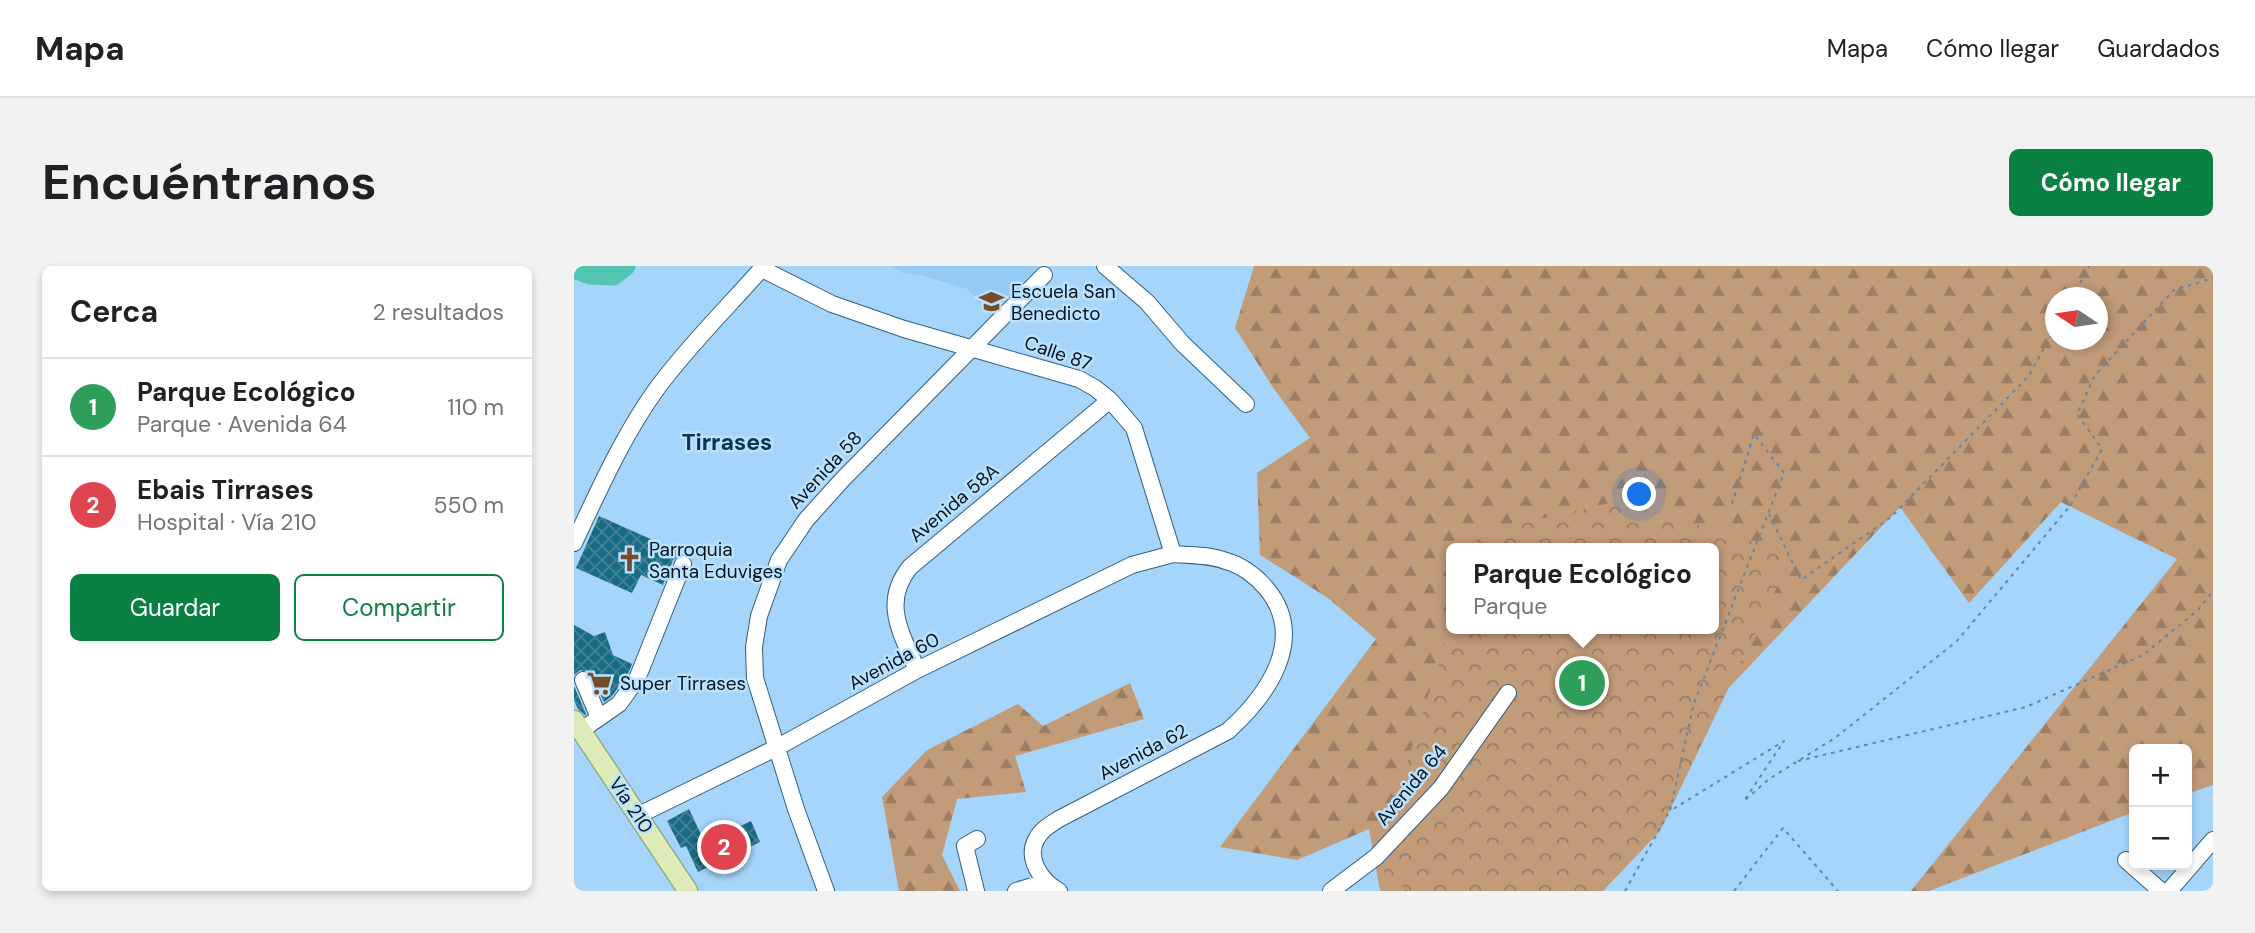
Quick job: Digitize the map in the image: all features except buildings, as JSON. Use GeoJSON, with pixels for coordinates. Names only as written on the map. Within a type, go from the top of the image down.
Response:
{"type":"FeatureCollection","features":[{"type":"Feature","properties":{"kind":"main road","name":"Vía 210"},"geometry":{"type":"LineString","coordinates":[[577,726],[688,891]]}},
{"type":"Feature","properties":{"kind":"street"},"geometry":{"type":"LineString","coordinates":[[1105,266],[1147,302],[1182,343],[1246,404]]}},
{"type":"Feature","properties":{"kind":"street"},"geometry":{"type":"LineString","coordinates":[[574,543],[617,454],[657,389],[675,365],[763,267]]}},
{"type":"Feature","properties":{"kind":"street","name":"Calle 87"},"geometry":{"type":"LineString","coordinates":[[763,267],[832,304],[1079,379],[1095,388],[1110,400],[1134,428],[1173,554]]}},
{"type":"Feature","properties":{"kind":"street","name":"Avenida 58"},"geometry":{"type":"LineString","coordinates":[[825,891],[755,678],[754,647],[760,617],[779,560],[806,520],[842,480],[1044,275]]}},
{"type":"Feature","properties":{"kind":"street","name":"Avenida 58A"},"geometry":{"type":"LineString","coordinates":[[917,670],[895,614],[894,600],[902,576],[1110,400]]}},
{"type":"Feature","properties":{"kind":"street","name":"Avenida 60"},"geometry":{"type":"LineString","coordinates":[[639,815],[778,747],[917,670],[1132,565],[1173,554]]}},
{"type":"Feature","properties":{"kind":"street","name":"Avenida 62"},"geometry":{"type":"LineString","coordinates":[[1053,886],[1037,867],[1032,856],[1037,836],[1059,819],[1228,731],[1245,715],[1272,679],[1282,653],[1282,616],[1276,600],[1250,572],[1228,561],[1173,554]]}},
{"type":"Feature","properties":{"kind":"street"},"geometry":{"type":"LineString","coordinates":[[577,726],[599,718],[619,704],[637,679],[683,564]]}},
{"type":"Feature","properties":{"kind":"street"},"geometry":{"type":"LineString","coordinates":[[583,680],[599,718]]}},
{"type":"Feature","properties":{"kind":"street","name":"Avenida 64"},"geometry":{"type":"LineString","coordinates":[[1331,891],[1376,857],[1441,788],[1508,693]]}},
{"type":"Feature","properties":{"kind":"street"},"geometry":{"type":"LineString","coordinates":[[976,891],[965,846],[977,839]]}},
{"type":"Feature","properties":{"kind":"street"},"geometry":{"type":"LineString","coordinates":[[2169,891],[2213,840]]}},
{"type":"Feature","properties":{"kind":"street"},"geometry":{"type":"LineString","coordinates":[[2126,860],[2161,891]]}},
{"type":"Feature","properties":{"kind":"street"},"geometry":{"type":"LineString","coordinates":[[1016,891],[1053,886]]}},
{"type":"Feature","properties":{"kind":"path"},"geometry":{"type":"LineString","coordinates":[[2078,287],[2089,266]]}},
{"type":"Feature","properties":{"kind":"path"},"geometry":{"type":"LineString","coordinates":[[1670,811],[1784,741],[1744,801],[1769,779],[1835,738],[1957,641],[2070,506],[2102,449],[2077,414],[2095,375],[2174,290],[2213,278]]}},
{"type":"Feature","properties":{"kind":"path"},"geometry":{"type":"LineString","coordinates":[[1769,513],[1801,580],[1890,518],[2028,377],[2045,347]]}},
{"type":"Feature","properties":{"kind":"path"},"geometry":{"type":"LineString","coordinates":[[1625,891],[1670,811],[1694,703],[1784,473],[1754,435],[1732,504]]}},
{"type":"Feature","properties":{"kind":"path"},"geometry":{"type":"LineString","coordinates":[[1797,762],[2026,708],[2143,655],[2198,610],[2213,591]]}},
{"type":"Feature","properties":{"kind":"path"},"geometry":{"type":"LineString","coordinates":[[1734,891],[1783,828],[1838,891]]}},
{"type":"Feature","properties":{"kind":"shaded area","name":"Escuela San Benedicto"},"geometry":{"type":"Polygon","coordinates":[[[891,266],[1039,266],[990,315],[968,289],[903,273],[891,266]]]}},
{"type":"Feature","properties":{"kind":"green space"},"geometry":{"type":"Polygon","coordinates":[[[1254,266],[2213,266],[2213,785],[2192,792],[2192,744],[2129,744],[2129,814],[1929,891],[1911,891],[2177,559],[2061,502],[1969,603],[1900,507],[1671,749],[1550,891],[1380,891],[1369,829],[1297,860],[1220,847],[1376,639],[1328,598],[1260,555],[1257,473],[1310,438],[1274,389],[1235,328],[1254,266]]]}},
{"type":"Feature","properties":{"kind":"green space"},"geometry":{"type":"Polygon","coordinates":[[[1618,501],[1793,554],[1660,831],[1603,891],[1408,891],[1375,864],[1448,634],[1719,634],[1719,543],[1476,543],[1479,533],[1618,501]]]}},
{"type":"Feature","properties":{"kind":"green space"},"geometry":{"type":"Polygon","coordinates":[[[1130,683],[1144,719],[1015,756],[1026,792],[957,799],[942,855],[960,891],[899,891],[882,797],[927,750],[1018,704],[1043,726],[1130,683]]]}},
{"type":"Feature","properties":{"kind":"waterway"},"geometry":{"type":"LineString","coordinates":[[574,268],[590,274],[613,275],[625,266]]}},
{"type":"Feature","properties":{"kind":"place","name":"Escuela San Benedicto"},"geometry":{"type":"Point","coordinates":[991,302]}},
{"type":"Feature","properties":{"kind":"place","name":"Parroquia Santa Eduviges"},"geometry":{"type":"Point","coordinates":[629,560]}},
{"type":"Feature","properties":{"kind":"place","name":"Super Tirrases"},"geometry":{"type":"Point","coordinates":[600,683]}},
{"type":"Feature","properties":{"kind":"place","name":"Parque Ecológico"},"geometry":{"type":"Point","coordinates":[1582,683]}},
{"type":"Feature","properties":{"kind":"place","name":"Ebais Tirrases"},"geometry":{"type":"Point","coordinates":[724,847]}},
{"type":"Feature","properties":{"kind":"district","name":"Tirrases"},"geometry":{"type":"Point","coordinates":[727,442]}}]}
